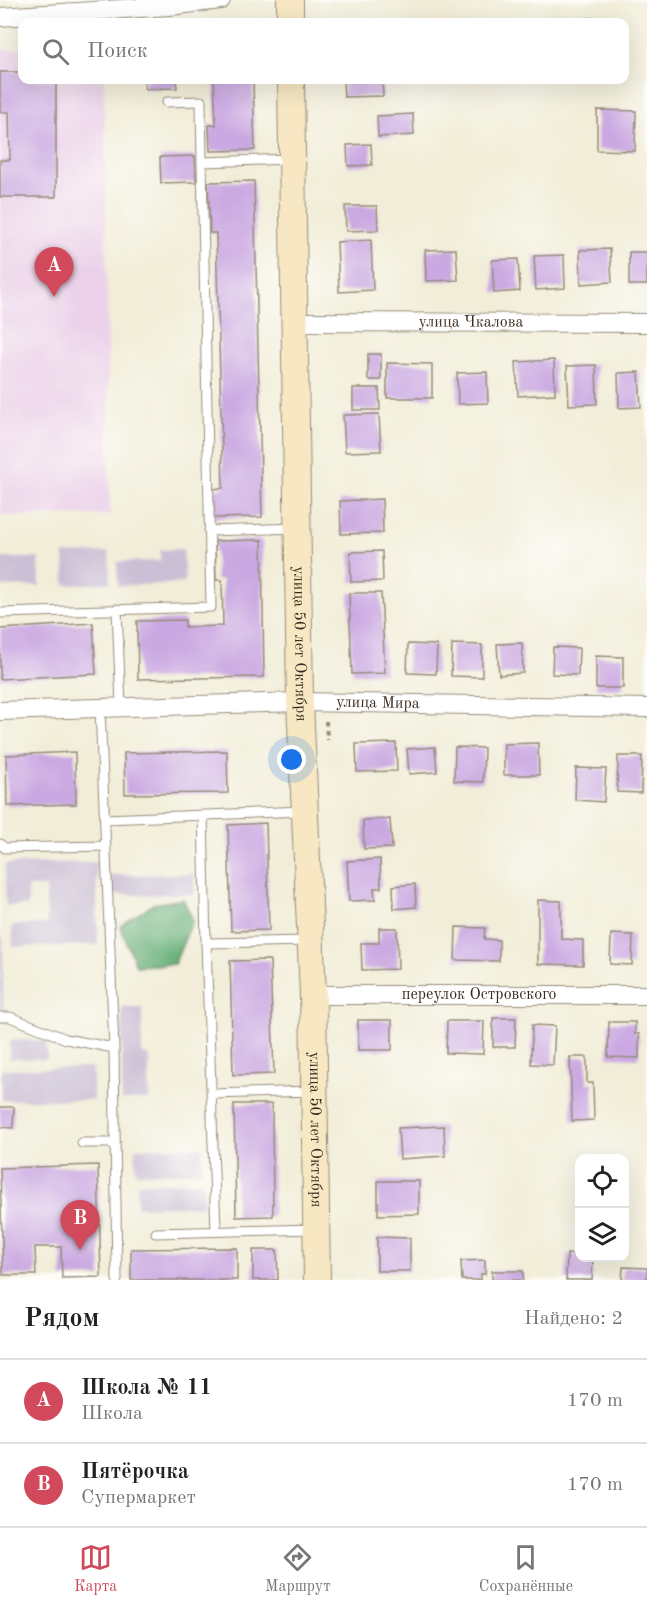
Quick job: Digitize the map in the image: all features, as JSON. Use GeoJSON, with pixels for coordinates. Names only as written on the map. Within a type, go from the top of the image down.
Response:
{"type":"FeatureCollection","features":[{"type":"Feature","properties":{"kind":"main road"},"geometry":{"type":"LineString","coordinates":[[290,0],[290,18]]}},
{"type":"Feature","properties":{"kind":"main road","name":"улица 50 лет Октября"},"geometry":{"type":"LineString","coordinates":[[291,84],[300,702],[313,995],[317,1280]]}},
{"type":"Feature","properties":{"kind":"street"},"geometry":{"type":"LineString","coordinates":[[0,17],[221,0]]}},
{"type":"Feature","properties":{"kind":"street","name":"улица Чкалова"},"geometry":{"type":"LineString","coordinates":[[295,322],[647,323]]}},
{"type":"Feature","properties":{"kind":"street","name":"улица Мира"},"geometry":{"type":"LineString","coordinates":[[0,711],[300,702],[647,708]]}},
{"type":"Feature","properties":{"kind":"street","name":"переулок Островского"},"geometry":{"type":"LineString","coordinates":[[313,995],[647,995]]}},
{"type":"Feature","properties":{"kind":"lane"},"geometry":{"type":"LineString","coordinates":[[0,613],[211,606],[201,101],[167,102]]}},
{"type":"Feature","properties":{"kind":"lane"},"geometry":{"type":"LineString","coordinates":[[202,162],[291,159]]}},
{"type":"Feature","properties":{"kind":"lane"},"geometry":{"type":"LineString","coordinates":[[209,531],[298,528]]}},
{"type":"Feature","properties":{"kind":"lane"},"geometry":{"type":"LineString","coordinates":[[117,609],[121,707]]}},
{"type":"Feature","properties":{"kind":"lane"},"geometry":{"type":"LineString","coordinates":[[100,708],[114,1048],[117,1280]]}},
{"type":"Feature","properties":{"kind":"lane"},"geometry":{"type":"LineString","coordinates":[[105,819],[304,811]]}},
{"type":"Feature","properties":{"kind":"lane"},"geometry":{"type":"LineString","coordinates":[[203,815],[216,1231]]}},
{"type":"Feature","properties":{"kind":"lane"},"geometry":{"type":"LineString","coordinates":[[0,844],[5,848],[106,846]]}},
{"type":"Feature","properties":{"kind":"lane"},"geometry":{"type":"LineString","coordinates":[[206,943],[310,941]]}},
{"type":"Feature","properties":{"kind":"lane"},"geometry":{"type":"LineString","coordinates":[[0,1017],[10,1017],[66,1039],[114,1048]]}},
{"type":"Feature","properties":{"kind":"lane"},"geometry":{"type":"LineString","coordinates":[[212,1094],[315,1091]]}},
{"type":"Feature","properties":{"kind":"lane"},"geometry":{"type":"LineString","coordinates":[[82,1143],[114,1143]]}},
{"type":"Feature","properties":{"kind":"lane"},"geometry":{"type":"LineString","coordinates":[[156,1233],[316,1229]]}},
{"type":"Feature","properties":{"kind":"shaded area"},"geometry":{"type":"Polygon","coordinates":[[[18,49],[18,84],[104,84],[110,515],[0,516],[0,50],[18,49]]]}},
{"type":"Feature","properties":{"kind":"shaded area"},"geometry":{"type":"Polygon","coordinates":[[[183,549],[185,583],[118,586],[117,562],[160,561],[160,550],[183,549]]]}},
{"type":"Feature","properties":{"kind":"shaded area"},"geometry":{"type":"Polygon","coordinates":[[[109,552],[110,583],[65,585],[64,554],[109,552]]]}},
{"type":"Feature","properties":{"kind":"shaded area"},"geometry":{"type":"Polygon","coordinates":[[[0,558],[39,558],[40,586],[0,587],[0,558]]]}},
{"type":"Feature","properties":{"kind":"shaded area"},"geometry":{"type":"Polygon","coordinates":[[[96,862],[98,945],[13,947],[12,925],[47,924],[46,887],[28,887],[28,906],[6,906],[5,864],[96,862]]]}},
{"type":"Feature","properties":{"kind":"shaded area"},"geometry":{"type":"Polygon","coordinates":[[[194,874],[195,894],[112,895],[111,875],[194,874]]]}},
{"type":"Feature","properties":{"kind":"shaded area"},"geometry":{"type":"Polygon","coordinates":[[[0,937],[3,937],[3,1012],[0,1012],[0,937]]]}},
{"type":"Feature","properties":{"kind":"shaded area"},"geometry":{"type":"Polygon","coordinates":[[[122,1007],[142,1007],[142,1054],[149,1055],[149,1100],[122,1100],[122,1007]]]}},
{"type":"Feature","properties":{"kind":"shaded area"},"geometry":{"type":"Polygon","coordinates":[[[10,1040],[47,1041],[47,1059],[9,1059],[10,1040]]]}},
{"type":"Feature","properties":{"kind":"shaded area"},"geometry":{"type":"Polygon","coordinates":[[[93,1068],[93,1100],[2,1100],[1,1069],[93,1068]]]}},
{"type":"Feature","properties":{"kind":"shaded area"},"geometry":{"type":"Polygon","coordinates":[[[202,1147],[202,1172],[136,1173],[135,1148],[202,1147]]]}},
{"type":"Feature","properties":{"kind":"shaded area"},"geometry":{"type":"Polygon","coordinates":[[[204,1182],[204,1206],[137,1207],[137,1183],[204,1182]]]}},
{"type":"Feature","properties":{"kind":"green space"},"geometry":{"type":"Polygon","coordinates":[[[183,899],[193,920],[174,964],[136,966],[120,926],[153,904],[183,899]]]}},
{"type":"Feature","properties":{"kind":"building"},"geometry":{"type":"Polygon","coordinates":[[[0,72],[18,72],[18,84],[56,84],[56,197],[0,197],[0,160],[10,160],[9,112],[0,112],[0,72]]]}},
{"type":"Feature","properties":{"kind":"building"},"geometry":{"type":"Polygon","coordinates":[[[145,84],[176,84],[177,88],[145,89],[145,84]]]}},
{"type":"Feature","properties":{"kind":"building"},"geometry":{"type":"Polygon","coordinates":[[[214,84],[253,84],[255,150],[210,151],[209,125],[216,125],[214,84]]]}},
{"type":"Feature","properties":{"kind":"building"},"geometry":{"type":"Polygon","coordinates":[[[343,84],[382,84],[383,96],[344,97],[343,84]]]}},
{"type":"Feature","properties":{"kind":"building"},"geometry":{"type":"Polygon","coordinates":[[[597,110],[636,111],[635,151],[597,150],[597,110]]]}},
{"type":"Feature","properties":{"kind":"building"},"geometry":{"type":"Polygon","coordinates":[[[413,114],[414,135],[378,137],[377,116],[413,114]]]}},
{"type":"Feature","properties":{"kind":"building"},"geometry":{"type":"Polygon","coordinates":[[[371,144],[372,165],[348,166],[347,145],[371,144]]]}},
{"type":"Feature","properties":{"kind":"building"},"geometry":{"type":"Polygon","coordinates":[[[195,156],[196,182],[161,183],[160,157],[195,156]]]}},
{"type":"Feature","properties":{"kind":"building"},"geometry":{"type":"Polygon","coordinates":[[[254,181],[262,517],[214,518],[213,489],[223,488],[216,233],[210,233],[208,182],[254,181]]]}},
{"type":"Feature","properties":{"kind":"building"},"geometry":{"type":"Polygon","coordinates":[[[345,206],[377,206],[378,230],[346,231],[345,206]]]}},
{"type":"Feature","properties":{"kind":"building"},"geometry":{"type":"Polygon","coordinates":[[[371,240],[373,290],[339,292],[337,242],[371,240]]]}},
{"type":"Feature","properties":{"kind":"building"},"geometry":{"type":"Polygon","coordinates":[[[456,249],[458,280],[426,281],[425,250],[456,249]]]}},
{"type":"Feature","properties":{"kind":"building"},"geometry":{"type":"Polygon","coordinates":[[[610,249],[612,282],[581,284],[580,250],[610,249]]]}},
{"type":"Feature","properties":{"kind":"building"},"geometry":{"type":"Polygon","coordinates":[[[629,252],[647,252],[647,285],[629,285],[629,252]]]}},
{"type":"Feature","properties":{"kind":"building"},"geometry":{"type":"Polygon","coordinates":[[[564,255],[565,288],[536,290],[534,256],[564,255]]]}},
{"type":"Feature","properties":{"kind":"building"},"geometry":{"type":"Polygon","coordinates":[[[518,259],[520,291],[494,293],[492,260],[518,259]]]}},
{"type":"Feature","properties":{"kind":"building"},"geometry":{"type":"Polygon","coordinates":[[[368,354],[381,354],[381,380],[368,380],[368,354]]]}},
{"type":"Feature","properties":{"kind":"building"},"geometry":{"type":"Polygon","coordinates":[[[554,360],[555,394],[518,396],[516,362],[554,360]]]}},
{"type":"Feature","properties":{"kind":"building"},"geometry":{"type":"Polygon","coordinates":[[[387,363],[432,364],[432,398],[387,398],[387,363]]]}},
{"type":"Feature","properties":{"kind":"building"},"geometry":{"type":"Polygon","coordinates":[[[596,365],[597,404],[569,405],[567,366],[596,365]]]}},
{"type":"Feature","properties":{"kind":"building"},"geometry":{"type":"Polygon","coordinates":[[[487,372],[488,403],[458,404],[457,373],[487,372]]]}},
{"type":"Feature","properties":{"kind":"building"},"geometry":{"type":"Polygon","coordinates":[[[639,372],[641,407],[619,408],[618,373],[639,372]]]}},
{"type":"Feature","properties":{"kind":"building"},"geometry":{"type":"Polygon","coordinates":[[[353,388],[379,388],[380,410],[353,410],[353,388]]]}},
{"type":"Feature","properties":{"kind":"building"},"geometry":{"type":"Polygon","coordinates":[[[379,414],[381,451],[345,452],[343,415],[379,414]]]}},
{"type":"Feature","properties":{"kind":"building"},"geometry":{"type":"Polygon","coordinates":[[[382,499],[383,533],[341,534],[340,501],[382,499]]]}},
{"type":"Feature","properties":{"kind":"building"},"geometry":{"type":"Polygon","coordinates":[[[262,540],[264,677],[138,679],[137,621],[185,620],[185,627],[223,626],[222,580],[216,580],[215,541],[262,540]]]}},
{"type":"Feature","properties":{"kind":"building"},"geometry":{"type":"Polygon","coordinates":[[[382,551],[383,581],[351,582],[350,552],[382,551]]]}},
{"type":"Feature","properties":{"kind":"building"},"geometry":{"type":"Polygon","coordinates":[[[349,593],[381,593],[385,673],[352,674],[349,593]]]}},
{"type":"Feature","properties":{"kind":"building"},"geometry":{"type":"Polygon","coordinates":[[[93,623],[96,674],[0,679],[0,629],[93,623]]]}},
{"type":"Feature","properties":{"kind":"building"},"geometry":{"type":"Polygon","coordinates":[[[522,643],[523,673],[499,675],[497,644],[522,643]]]}},
{"type":"Feature","properties":{"kind":"building"},"geometry":{"type":"Polygon","coordinates":[[[408,644],[437,645],[436,674],[407,673],[408,644]]]}},
{"type":"Feature","properties":{"kind":"building"},"geometry":{"type":"Polygon","coordinates":[[[452,644],[482,645],[482,677],[451,676],[452,644]]]}},
{"type":"Feature","properties":{"kind":"building"},"geometry":{"type":"Polygon","coordinates":[[[553,647],[579,648],[578,675],[552,674],[553,647]]]}},
{"type":"Feature","properties":{"kind":"building"},"geometry":{"type":"Polygon","coordinates":[[[596,656],[623,657],[623,688],[596,688],[596,656]]]}},
{"type":"Feature","properties":{"kind":"building"},"geometry":{"type":"Polygon","coordinates":[[[396,743],[397,771],[357,772],[356,744],[396,743]]]}},
{"type":"Feature","properties":{"kind":"building"},"geometry":{"type":"Polygon","coordinates":[[[538,743],[539,775],[504,775],[504,744],[538,743]]]}},
{"type":"Feature","properties":{"kind":"building"},"geometry":{"type":"Polygon","coordinates":[[[435,747],[437,772],[409,774],[407,749],[435,747]]]}},
{"type":"Feature","properties":{"kind":"building"},"geometry":{"type":"Polygon","coordinates":[[[455,747],[484,748],[483,782],[454,781],[455,747]]]}},
{"type":"Feature","properties":{"kind":"building"},"geometry":{"type":"Polygon","coordinates":[[[227,751],[228,793],[125,794],[124,753],[227,751]]]}},
{"type":"Feature","properties":{"kind":"building"},"geometry":{"type":"Polygon","coordinates":[[[75,752],[76,804],[7,806],[6,755],[75,752]]]}},
{"type":"Feature","properties":{"kind":"building"},"geometry":{"type":"Polygon","coordinates":[[[618,756],[642,756],[641,793],[617,792],[618,756]]]}},
{"type":"Feature","properties":{"kind":"building"},"geometry":{"type":"Polygon","coordinates":[[[576,768],[606,769],[604,802],[575,800],[576,768]]]}},
{"type":"Feature","properties":{"kind":"building"},"geometry":{"type":"Polygon","coordinates":[[[390,819],[392,848],[364,849],[363,820],[390,819]]]}},
{"type":"Feature","properties":{"kind":"building"},"geometry":{"type":"Polygon","coordinates":[[[266,823],[269,930],[231,931],[228,825],[266,823]]]}},
{"type":"Feature","properties":{"kind":"building"},"geometry":{"type":"Polygon","coordinates":[[[380,859],[381,888],[374,888],[375,900],[349,901],[347,861],[380,859]]]}},
{"type":"Feature","properties":{"kind":"building"},"geometry":{"type":"Polygon","coordinates":[[[415,884],[416,907],[394,909],[393,886],[415,884]]]}},
{"type":"Feature","properties":{"kind":"building"},"geometry":{"type":"Polygon","coordinates":[[[538,900],[561,901],[561,939],[583,940],[583,965],[538,964],[538,900]]]}},
{"type":"Feature","properties":{"kind":"building"},"geometry":{"type":"Polygon","coordinates":[[[456,927],[485,928],[484,939],[499,940],[499,961],[455,960],[456,927]]]}},
{"type":"Feature","properties":{"kind":"building"},"geometry":{"type":"Polygon","coordinates":[[[379,928],[397,928],[398,969],[362,970],[361,943],[379,943],[379,928]]]}},
{"type":"Feature","properties":{"kind":"building"},"geometry":{"type":"Polygon","coordinates":[[[611,934],[633,935],[632,965],[610,964],[611,934]]]}},
{"type":"Feature","properties":{"kind":"building"},"geometry":{"type":"Polygon","coordinates":[[[270,960],[274,1074],[233,1075],[230,961],[270,960]]]}},
{"type":"Feature","properties":{"kind":"building"},"geometry":{"type":"Polygon","coordinates":[[[493,1018],[516,1018],[515,1047],[493,1047],[493,1018]]]}},
{"type":"Feature","properties":{"kind":"building"},"geometry":{"type":"Polygon","coordinates":[[[358,1020],[392,1020],[392,1050],[358,1050],[358,1020]]]}},
{"type":"Feature","properties":{"kind":"building"},"geometry":{"type":"Polygon","coordinates":[[[447,1021],[484,1021],[483,1054],[446,1053],[447,1021]]]}},
{"type":"Feature","properties":{"kind":"building"},"geometry":{"type":"Polygon","coordinates":[[[609,1022],[635,1022],[635,1034],[639,1034],[639,1058],[608,1057],[609,1022]]]}},
{"type":"Feature","properties":{"kind":"building"},"geometry":{"type":"Polygon","coordinates":[[[532,1025],[555,1026],[553,1065],[531,1064],[532,1025]]]}},
{"type":"Feature","properties":{"kind":"building"},"geometry":{"type":"Polygon","coordinates":[[[570,1057],[587,1057],[587,1083],[593,1083],[594,1120],[572,1121],[570,1057]]]}},
{"type":"Feature","properties":{"kind":"building"},"geometry":{"type":"Polygon","coordinates":[[[234,1104],[272,1104],[273,1216],[236,1217],[234,1104]]]}},
{"type":"Feature","properties":{"kind":"building"},"geometry":{"type":"Polygon","coordinates":[[[0,1107],[14,1107],[13,1128],[0,1127],[0,1107]]]}},
{"type":"Feature","properties":{"kind":"building"},"geometry":{"type":"Polygon","coordinates":[[[444,1126],[445,1156],[400,1159],[398,1128],[444,1126]]]}},
{"type":"Feature","properties":{"kind":"building"},"geometry":{"type":"Polygon","coordinates":[[[98,1165],[101,1277],[62,1278],[61,1247],[35,1247],[36,1275],[3,1275],[0,1168],[98,1165]]]}},
{"type":"Feature","properties":{"kind":"building"},"geometry":{"type":"Polygon","coordinates":[[[378,1181],[419,1181],[419,1214],[378,1215],[378,1181]]]}},
{"type":"Feature","properties":{"kind":"building"},"geometry":{"type":"Polygon","coordinates":[[[377,1237],[410,1238],[410,1271],[377,1271],[377,1237]]]}},
{"type":"Feature","properties":{"kind":"building"},"geometry":{"type":"Polygon","coordinates":[[[237,1248],[237,1280],[131,1280],[131,1249],[237,1248]]]}},
{"type":"Feature","properties":{"kind":"building"},"geometry":{"type":"Polygon","coordinates":[[[253,1250],[277,1250],[278,1280],[253,1280],[253,1250]]]}},
{"type":"Feature","properties":{"kind":"building"},"geometry":{"type":"Polygon","coordinates":[[[567,1254],[575,1255],[575,1262],[593,1262],[592,1280],[566,1280],[567,1254]]]}},
{"type":"Feature","properties":{"kind":"building"},"geometry":{"type":"Polygon","coordinates":[[[485,1260],[485,1274],[481,1274],[481,1280],[462,1280],[461,1261],[485,1260]]]}},
{"type":"Feature","properties":{"kind":"building"},"geometry":{"type":"Polygon","coordinates":[[[623,1267],[647,1268],[647,1280],[622,1280],[623,1267]]]}},
{"type":"Feature","properties":{"kind":"building"},"geometry":{"type":"Polygon","coordinates":[[[492,1271],[523,1271],[523,1280],[492,1280],[492,1271]]]}},
{"type":"Feature","properties":{"kind":"place","name":"Школа № 11"},"geometry":{"type":"Point","coordinates":[54,297]}},
{"type":"Feature","properties":{"kind":"place","name":"Пятёрочка"},"geometry":{"type":"Point","coordinates":[80,1250]}}]}
